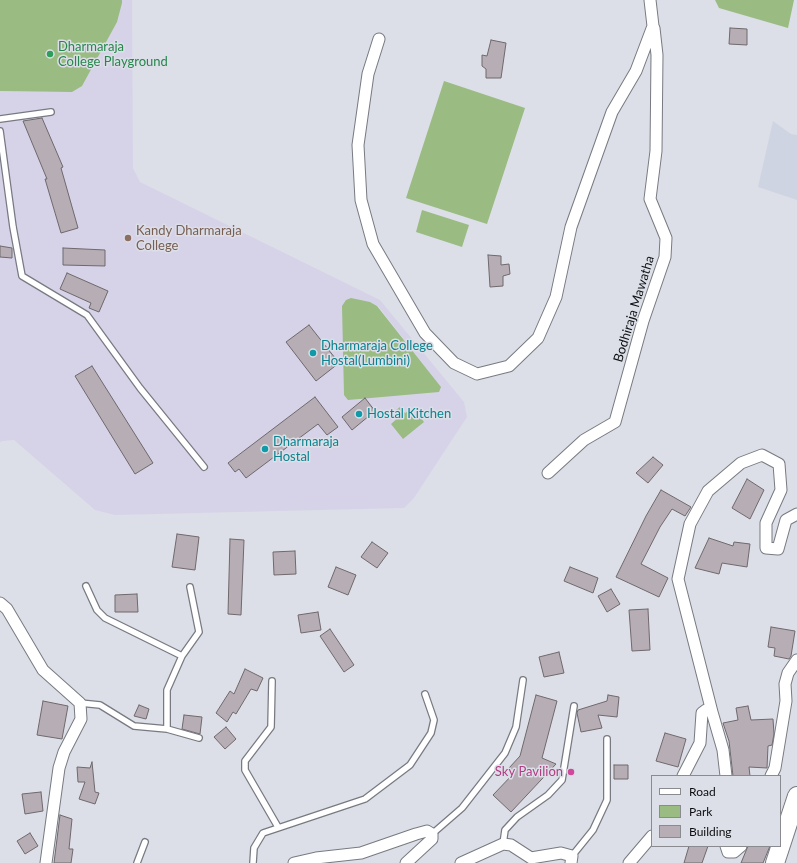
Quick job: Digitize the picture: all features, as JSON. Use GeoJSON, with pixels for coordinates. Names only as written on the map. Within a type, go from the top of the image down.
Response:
{"type":"FeatureCollection","features":[{"type":"Feature","properties":{"kind":"highway"},"geometry":{"type":"LineString","coordinates":[[781,845],[797,796]]}},
{"type":"Feature","properties":{"kind":"highway"},"geometry":{"type":"LineString","coordinates":[[775,863],[780,847]]}},
{"type":"Feature","properties":{"kind":"street","name":"Bodhiraja Mawatha"},"geometry":{"type":"LineString","coordinates":[[548,473],[584,440],[615,422],[643,321],[665,257],[666,238],[650,199],[656,150],[657,54],[650,0]]}},
{"type":"Feature","properties":{"kind":"street"},"geometry":{"type":"LineString","coordinates":[[379,40],[368,74],[358,145],[362,200],[373,244],[425,333],[454,363],[477,374],[508,366],[538,338],[556,297],[571,227],[612,112],[636,71],[653,26]]}},
{"type":"Feature","properties":{"kind":"street"},"geometry":{"type":"LineString","coordinates":[[726,775],[723,750],[678,579],[690,524],[708,490],[741,463],[762,455],[779,464],[781,490],[766,523],[766,548],[778,549],[786,520],[797,514]]}},
{"type":"Feature","properties":{"kind":"street"},"geometry":{"type":"LineString","coordinates":[[0,603],[7,608],[44,670],[80,703],[81,719],[64,752],[59,768],[46,863]]}},
{"type":"Feature","properties":{"kind":"street"},"geometry":{"type":"LineString","coordinates":[[772,775],[775,768],[786,701],[785,684],[788,673],[797,660]]}},
{"type":"Feature","properties":{"kind":"street"},"geometry":{"type":"LineString","coordinates":[[684,775],[700,743],[702,713],[706,710],[712,712]]}},
{"type":"Feature","properties":{"kind":"street"},"geometry":{"type":"LineString","coordinates":[[294,863],[316,858],[361,853],[427,831],[432,834],[432,839],[406,863]]}},
{"type":"Feature","properties":{"kind":"street"},"geometry":{"type":"LineString","coordinates":[[630,863],[651,837]]}},
{"type":"Feature","properties":{"kind":"street"},"geometry":{"type":"LineString","coordinates":[[461,863],[503,844],[511,844],[531,858],[561,853],[571,860]]}},
{"type":"Feature","properties":{"kind":"street"},"geometry":{"type":"LineString","coordinates":[[726,847],[728,852],[734,852],[739,847]]}},
{"type":"Feature","properties":{"kind":"lane"},"geometry":{"type":"LineString","coordinates":[[0,120],[51,112]]}},
{"type":"Feature","properties":{"kind":"lane"},"geometry":{"type":"LineString","coordinates":[[0,131],[13,227],[22,276],[87,315],[140,388],[204,467]]}},
{"type":"Feature","properties":{"kind":"lane"},"geometry":{"type":"LineString","coordinates":[[86,586],[97,610],[105,618],[182,656]]}},
{"type":"Feature","properties":{"kind":"lane"},"geometry":{"type":"LineString","coordinates":[[167,729],[167,690],[182,656],[199,632],[190,587]]}},
{"type":"Feature","properties":{"kind":"lane"},"geometry":{"type":"LineString","coordinates":[[432,834],[462,808],[505,752],[516,727],[523,680]]}},
{"type":"Feature","properties":{"kind":"lane"},"geometry":{"type":"LineString","coordinates":[[272,681],[271,727],[245,761],[245,770],[278,827]]}},
{"type":"Feature","properties":{"kind":"lane"},"geometry":{"type":"LineString","coordinates":[[253,863],[254,848],[263,833],[364,799],[410,765],[431,733],[434,720],[425,694]]}},
{"type":"Feature","properties":{"kind":"lane"},"geometry":{"type":"LineString","coordinates":[[80,703],[100,705],[134,726],[167,729],[199,738]]}},
{"type":"Feature","properties":{"kind":"lane"},"geometry":{"type":"LineString","coordinates":[[503,844],[505,830],[517,817],[548,795],[562,780],[574,706]]}},
{"type":"Feature","properties":{"kind":"lane"},"geometry":{"type":"LineString","coordinates":[[571,860],[593,830],[607,800],[607,739]]}},
{"type":"Feature","properties":{"kind":"lane"},"geometry":{"type":"LineString","coordinates":[[137,863],[145,842]]}},
{"type":"Feature","properties":{"kind":"shaded area","name":"Kandy Dharmaraja College"},"geometry":{"type":"Polygon","coordinates":[[[122,0],[132,0],[133,168],[140,182],[380,300],[464,402],[467,417],[414,498],[404,508],[115,515],[95,510],[14,440],[0,442],[0,91],[72,92],[122,3],[122,0]],[[370,302],[441,387],[378,306],[370,302]]]}},
{"type":"Feature","properties":{"kind":"shaded area"},"geometry":{"type":"Polygon","coordinates":[[[773,121],[791,134],[797,135],[797,200],[758,187],[773,121]]]}},
{"type":"Feature","properties":{"kind":"green space","name":"Dharmaraja College Playground"},"geometry":{"type":"Polygon","coordinates":[[[0,0],[122,0],[122,3],[117,22],[82,86],[72,92],[0,91],[0,0]]]}},
{"type":"Feature","properties":{"kind":"green space"},"geometry":{"type":"Polygon","coordinates":[[[715,0],[794,0],[788,28],[719,8],[715,0]]]}},
{"type":"Feature","properties":{"kind":"green space"},"geometry":{"type":"Polygon","coordinates":[[[444,81],[525,108],[487,224],[406,198],[444,81]]]}},
{"type":"Feature","properties":{"kind":"green space"},"geometry":{"type":"Polygon","coordinates":[[[422,210],[469,225],[462,247],[416,232],[422,210]]]}},
{"type":"Feature","properties":{"kind":"green space"},"geometry":{"type":"Polygon","coordinates":[[[351,298],[370,302],[377,306],[441,387],[439,392],[348,400],[344,395],[342,306],[346,300],[351,298]]]}},
{"type":"Feature","properties":{"kind":"green space"},"geometry":{"type":"Polygon","coordinates":[[[400,407],[405,413],[409,411],[413,416],[417,413],[424,422],[403,439],[391,424],[399,417],[395,411],[400,407]]]}},
{"type":"Feature","properties":{"kind":"building"},"geometry":{"type":"Polygon","coordinates":[[[730,28],[747,29],[747,45],[729,44],[730,28]]]}},
{"type":"Feature","properties":{"kind":"building"},"geometry":{"type":"Polygon","coordinates":[[[491,40],[506,43],[501,78],[486,78],[486,69],[482,66],[482,55],[487,56],[491,40]]]}},
{"type":"Feature","properties":{"kind":"building"},"geometry":{"type":"Polygon","coordinates":[[[42,118],[63,167],[61,168],[78,228],[61,233],[45,179],[47,179],[23,121],[42,118]]]}},
{"type":"Feature","properties":{"kind":"building"},"geometry":{"type":"Polygon","coordinates":[[[0,246],[12,248],[12,258],[0,257],[0,246]]]}},
{"type":"Feature","properties":{"kind":"building"},"geometry":{"type":"Polygon","coordinates":[[[63,248],[105,250],[105,266],[63,265],[63,248]]]}},
{"type":"Feature","properties":{"kind":"building"},"geometry":{"type":"Polygon","coordinates":[[[488,255],[501,256],[501,265],[509,264],[510,274],[503,276],[503,286],[490,287],[488,255]]]}},
{"type":"Feature","properties":{"kind":"building"},"geometry":{"type":"Polygon","coordinates":[[[67,273],[108,291],[99,312],[89,308],[91,303],[60,289],[67,273]]]}},
{"type":"Feature","properties":{"kind":"building","name":"Dharmaraja College Hostal(Lumbini)"},"geometry":{"type":"Polygon","coordinates":[[[309,325],[339,363],[316,381],[286,342],[309,325]]]}},
{"type":"Feature","properties":{"kind":"building"},"geometry":{"type":"Polygon","coordinates":[[[92,366],[153,463],[135,474],[75,376],[92,366]]]}},
{"type":"Feature","properties":{"kind":"building","name":"Dharmaraja Hostal"},"geometry":{"type":"Polygon","coordinates":[[[315,397],[338,427],[327,435],[318,424],[246,478],[239,469],[235,472],[228,463],[315,397]]]}},
{"type":"Feature","properties":{"kind":"building","name":"Hostal Kitchen"},"geometry":{"type":"Polygon","coordinates":[[[365,398],[375,411],[352,430],[342,417],[365,398]]]}},
{"type":"Feature","properties":{"kind":"building"},"geometry":{"type":"Polygon","coordinates":[[[653,457],[663,465],[648,483],[636,473],[653,457]]]}},
{"type":"Feature","properties":{"kind":"building"},"geometry":{"type":"Polygon","coordinates":[[[747,479],[764,490],[750,519],[732,508],[747,479]]]}},
{"type":"Feature","properties":{"kind":"building"},"geometry":{"type":"Polygon","coordinates":[[[661,490],[691,507],[685,516],[672,509],[660,527],[641,564],[668,578],[659,597],[616,577],[646,516],[661,490]]]}},
{"type":"Feature","properties":{"kind":"building"},"geometry":{"type":"Polygon","coordinates":[[[177,534],[199,537],[195,570],[172,567],[177,534]]]}},
{"type":"Feature","properties":{"kind":"building"},"geometry":{"type":"Polygon","coordinates":[[[709,538],[733,546],[734,542],[750,544],[747,567],[722,563],[719,574],[695,568],[709,538]]]}},
{"type":"Feature","properties":{"kind":"building"},"geometry":{"type":"Polygon","coordinates":[[[230,539],[244,540],[241,615],[228,614],[230,539]]]}},
{"type":"Feature","properties":{"kind":"building"},"geometry":{"type":"Polygon","coordinates":[[[372,542],[388,553],[377,568],[361,557],[372,542]]]}},
{"type":"Feature","properties":{"kind":"building"},"geometry":{"type":"Polygon","coordinates":[[[295,551],[296,574],[274,575],[273,552],[295,551]]]}},
{"type":"Feature","properties":{"kind":"building"},"geometry":{"type":"Polygon","coordinates":[[[336,567],[356,575],[348,595],[328,587],[336,567]]]}},
{"type":"Feature","properties":{"kind":"building"},"geometry":{"type":"Polygon","coordinates":[[[570,567],[598,578],[593,593],[564,581],[570,567]]]}},
{"type":"Feature","properties":{"kind":"building"},"geometry":{"type":"Polygon","coordinates":[[[611,589],[620,604],[607,612],[598,596],[611,589]]]}},
{"type":"Feature","properties":{"kind":"building"},"geometry":{"type":"Polygon","coordinates":[[[137,594],[138,612],[115,612],[115,595],[137,594]]]}},
{"type":"Feature","properties":{"kind":"building"},"geometry":{"type":"Polygon","coordinates":[[[648,609],[650,650],[632,651],[629,610],[648,609]]]}},
{"type":"Feature","properties":{"kind":"building"},"geometry":{"type":"Polygon","coordinates":[[[318,612],[321,630],[301,633],[298,615],[318,612]]]}},
{"type":"Feature","properties":{"kind":"building"},"geometry":{"type":"Polygon","coordinates":[[[771,627],[795,631],[791,656],[789,659],[774,656],[775,648],[768,647],[771,627]]]}},
{"type":"Feature","properties":{"kind":"building"},"geometry":{"type":"Polygon","coordinates":[[[330,629],[354,665],[344,672],[320,636],[330,629]]]}},
{"type":"Feature","properties":{"kind":"building"},"geometry":{"type":"Polygon","coordinates":[[[559,652],[564,673],[544,677],[539,657],[559,652]]]}},
{"type":"Feature","properties":{"kind":"building"},"geometry":{"type":"Polygon","coordinates":[[[245,669],[263,678],[257,691],[251,689],[236,714],[233,712],[227,722],[216,713],[230,691],[234,694],[245,669]]]}},
{"type":"Feature","properties":{"kind":"building"},"geometry":{"type":"Polygon","coordinates":[[[536,695],[557,701],[542,758],[556,764],[511,812],[493,795],[514,773],[509,768],[520,756],[536,695]]]}},
{"type":"Feature","properties":{"kind":"building"},"geometry":{"type":"Polygon","coordinates":[[[608,695],[619,697],[617,717],[598,715],[602,728],[581,732],[577,713],[578,710],[607,701],[608,695]]]}},
{"type":"Feature","properties":{"kind":"building"},"geometry":{"type":"Polygon","coordinates":[[[43,701],[68,706],[62,739],[37,735],[43,701]]]}},
{"type":"Feature","properties":{"kind":"building"},"geometry":{"type":"Polygon","coordinates":[[[139,705],[149,709],[146,719],[134,716],[139,705]]]}},
{"type":"Feature","properties":{"kind":"building"},"geometry":{"type":"Polygon","coordinates":[[[748,706],[751,720],[773,719],[774,734],[772,745],[768,746],[767,768],[749,767],[750,775],[733,775],[729,741],[723,723],[738,720],[736,708],[748,706]]]}},
{"type":"Feature","properties":{"kind":"building"},"geometry":{"type":"Polygon","coordinates":[[[184,715],[202,717],[200,734],[182,729],[184,715]]]}},
{"type":"Feature","properties":{"kind":"building"},"geometry":{"type":"Polygon","coordinates":[[[226,727],[236,739],[225,749],[214,737],[226,727]]]}},
{"type":"Feature","properties":{"kind":"building"},"geometry":{"type":"Polygon","coordinates":[[[665,733],[686,739],[678,767],[656,761],[665,733]]]}},
{"type":"Feature","properties":{"kind":"building"},"geometry":{"type":"Polygon","coordinates":[[[92,762],[95,792],[99,793],[95,804],[79,799],[85,782],[78,782],[77,767],[90,768],[92,762]]]}},
{"type":"Feature","properties":{"kind":"building"},"geometry":{"type":"Polygon","coordinates":[[[614,765],[628,765],[628,779],[614,779],[614,765]]]}},
{"type":"Feature","properties":{"kind":"building"},"geometry":{"type":"Polygon","coordinates":[[[41,792],[43,811],[25,814],[22,794],[41,792]]]}},
{"type":"Feature","properties":{"kind":"building"},"geometry":{"type":"Polygon","coordinates":[[[60,815],[72,819],[69,849],[73,849],[71,863],[54,863],[60,815]]]}},
{"type":"Feature","properties":{"kind":"building"},"geometry":{"type":"Polygon","coordinates":[[[30,833],[38,846],[25,854],[17,841],[30,833]]]}},
{"type":"Feature","properties":{"kind":"building"},"geometry":{"type":"Polygon","coordinates":[[[689,847],[708,847],[702,863],[684,863],[689,847]]]}},
{"type":"Feature","properties":{"kind":"building"},"geometry":{"type":"Polygon","coordinates":[[[748,847],[770,847],[763,863],[741,863],[748,847]]]}},
{"type":"Feature","properties":{"kind":"place","name":"Dharmaraja College Playground"},"geometry":{"type":"Point","coordinates":[50,54]}},
{"type":"Feature","properties":{"kind":"place","name":"Kandy Dharmaraja College"},"geometry":{"type":"Point","coordinates":[128,238]}},
{"type":"Feature","properties":{"kind":"place","name":"Dharmaraja College Hostal(Lumbini)"},"geometry":{"type":"Point","coordinates":[313,353]}},
{"type":"Feature","properties":{"kind":"place","name":"Hostal Kitchen"},"geometry":{"type":"Point","coordinates":[359,414]}},
{"type":"Feature","properties":{"kind":"place","name":"Dharmaraja Hostal"},"geometry":{"type":"Point","coordinates":[265,449]}},
{"type":"Feature","properties":{"kind":"place","name":"Sky Pavilion"},"geometry":{"type":"Point","coordinates":[571,772]}}]}
